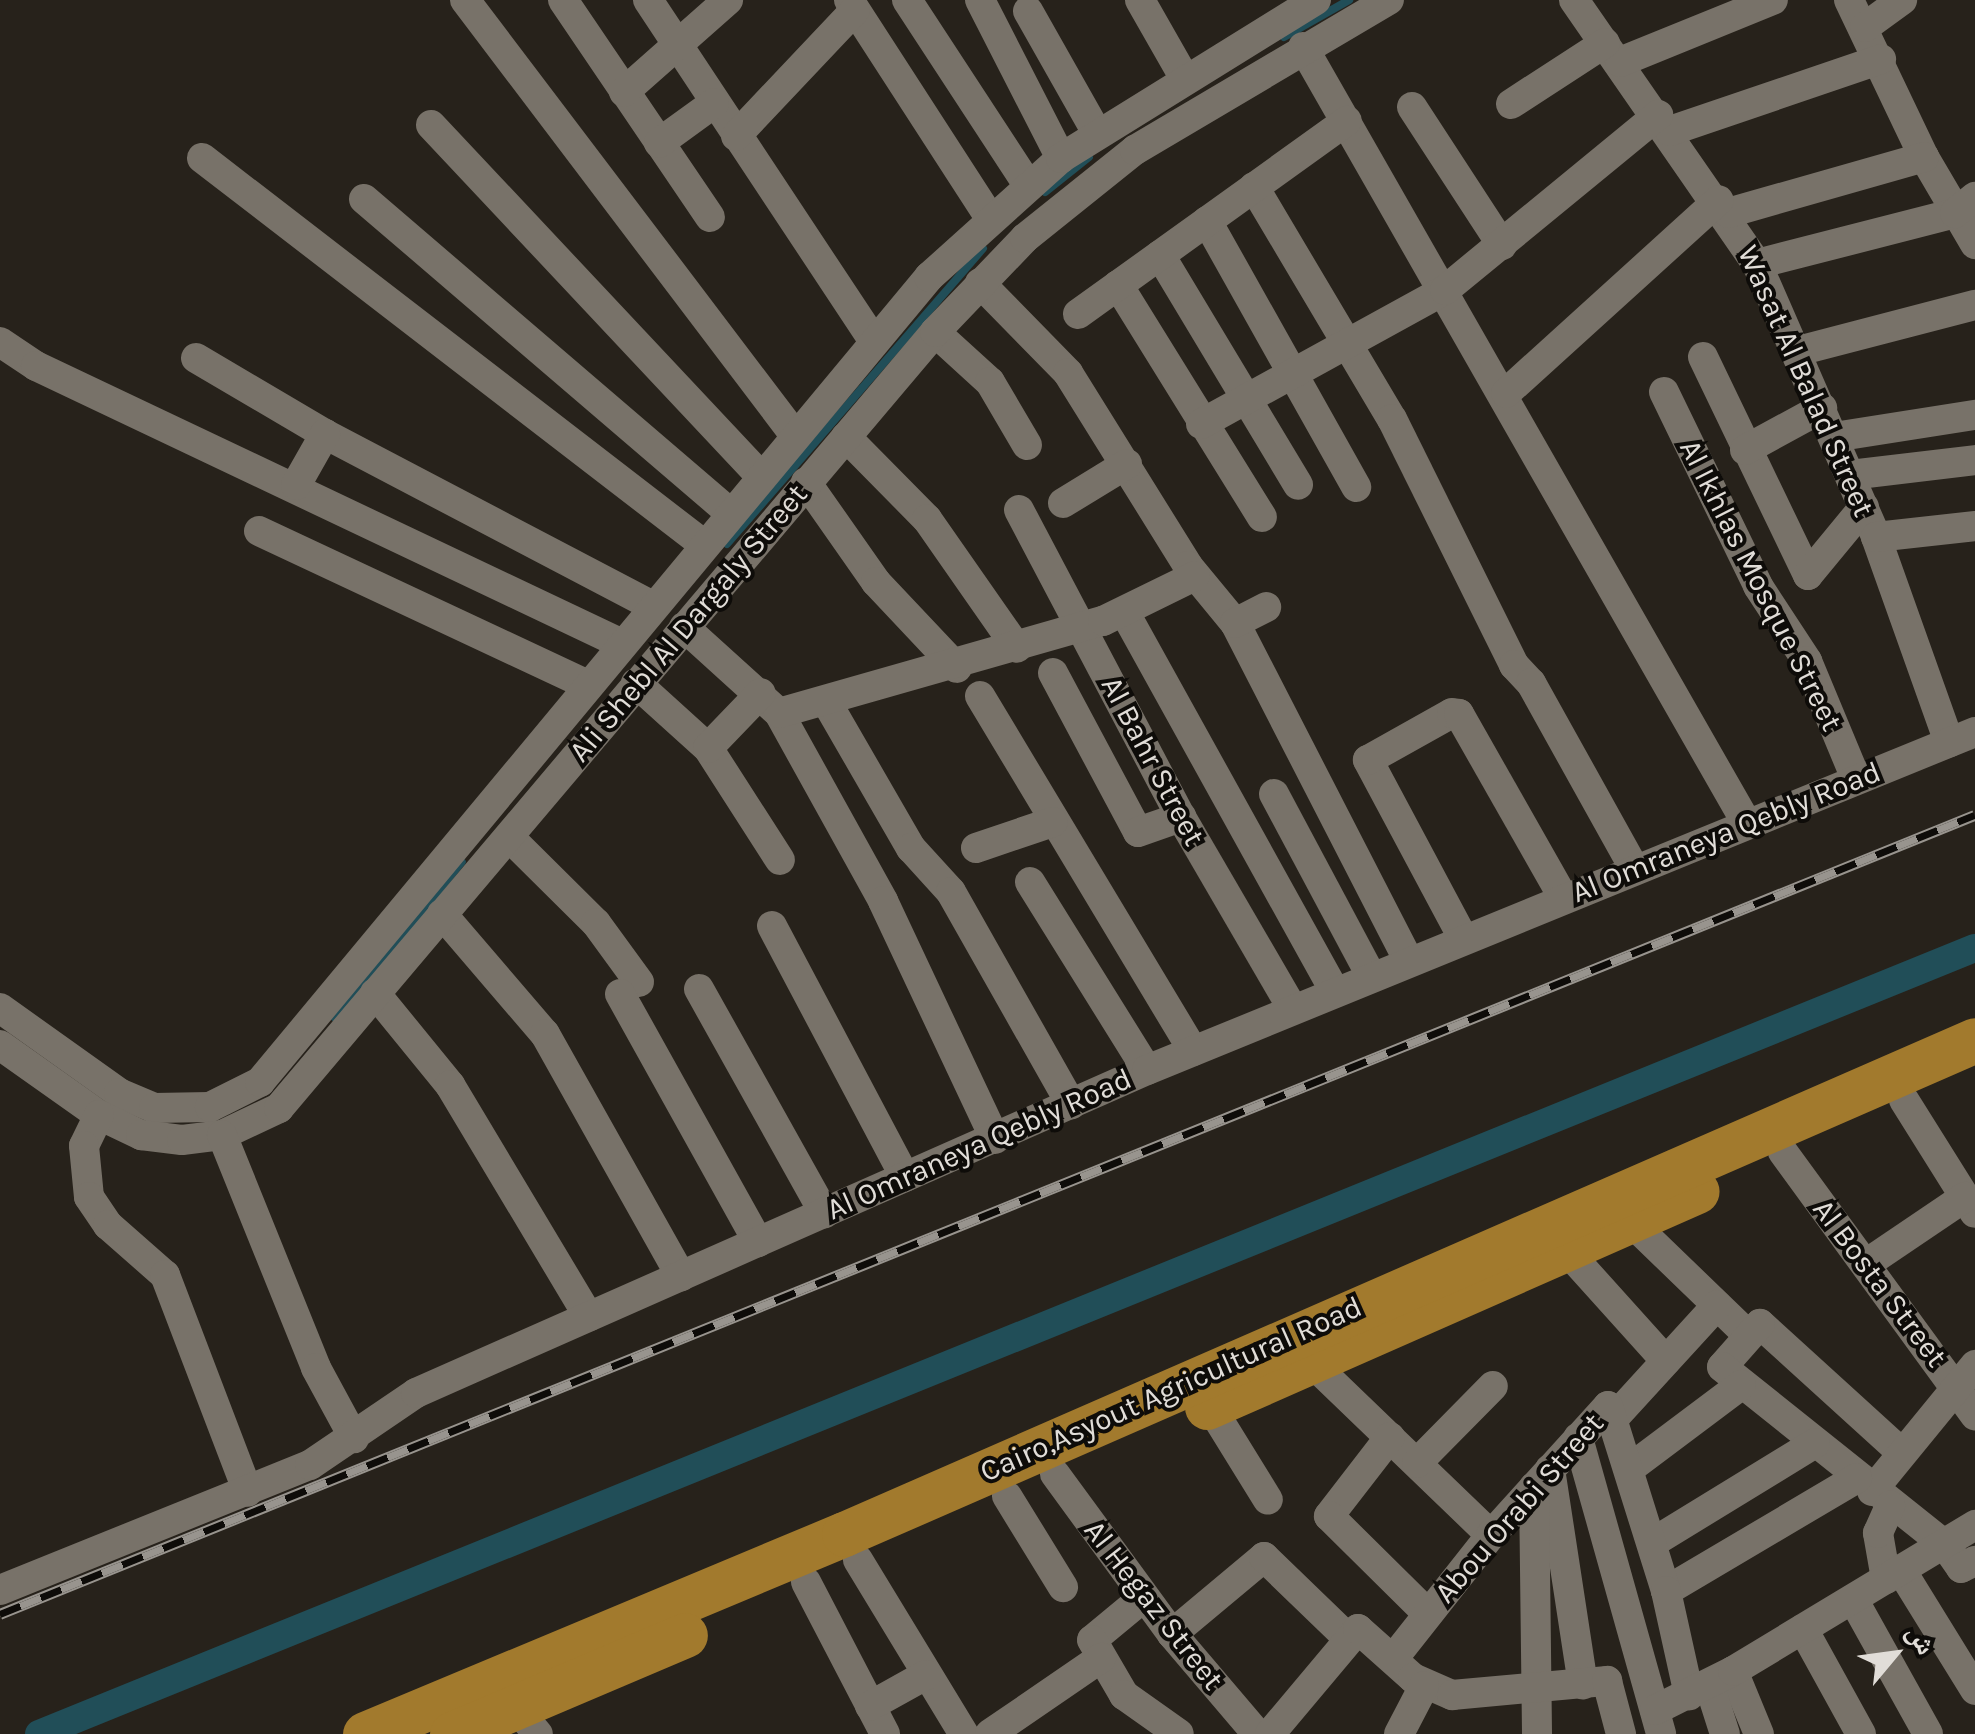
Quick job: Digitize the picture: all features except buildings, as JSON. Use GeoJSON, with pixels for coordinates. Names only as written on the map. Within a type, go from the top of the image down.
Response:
{"type":"FeatureCollection","features":[{"type":"Feature","properties":{"kind":"highway","name":"Cairo,Asyout Agricultural Road"},"geometry":{"type":"LineString","coordinates":[[441,1725],[1331,1342],[1975,1040]]}},
{"type":"Feature","properties":{"kind":"highway","name":"Cairo,Asyout Agricultural Road"},"geometry":{"type":"LineString","coordinates":[[365,1734],[527,1721],[806,1582],[1210,1406],[1331,1342],[1566,1250],[1975,1071]]}},
{"type":"Feature","properties":{"kind":"street"},"geometry":{"type":"LineString","coordinates":[[464,0],[794,434]]}},
{"type":"Feature","properties":{"kind":"street"},"geometry":{"type":"LineString","coordinates":[[563,0],[710,217]]}},
{"type":"Feature","properties":{"kind":"street"},"geometry":{"type":"LineString","coordinates":[[648,0],[874,342]]}},
{"type":"Feature","properties":{"kind":"street"},"geometry":{"type":"LineString","coordinates":[[624,92],[680,50],[728,0]]}},
{"type":"Feature","properties":{"kind":"street"},"geometry":{"type":"LineString","coordinates":[[907,0],[1028,185]]}},
{"type":"Feature","properties":{"kind":"street"},"geometry":{"type":"LineString","coordinates":[[980,0],[1062,158]]}},
{"type":"Feature","properties":{"kind":"street"},"geometry":{"type":"LineString","coordinates":[[1140,0],[1184,77]]}},
{"type":"Feature","properties":{"kind":"street","name":"Ali Shebl Al Dargaly Street"},"geometry":{"type":"LineString","coordinates":[[0,1045],[99,1115],[161,1138],[222,1135],[261,1120],[294,1095],[375,993],[806,482],[980,284],[1094,179],[1303,47],[1389,0]]}},
{"type":"Feature","properties":{"kind":"street","name":"Wasat Al Balad Street"},"geometry":{"type":"LineString","coordinates":[[1574,0],[1724,206],[1758,264],[1962,737]]}},
{"type":"Feature","properties":{"kind":"street"},"geometry":{"type":"LineString","coordinates":[[1511,104],[1612,52],[1773,0]]}},
{"type":"Feature","properties":{"kind":"street"},"geometry":{"type":"LineString","coordinates":[[1849,0],[1924,158],[1965,205],[1975,244]]}},
{"type":"Feature","properties":{"kind":"street"},"geometry":{"type":"LineString","coordinates":[[1865,27],[1902,0]]}},
{"type":"Feature","properties":{"kind":"street","name":"Ali Shebl Al Dargaly Street"},"geometry":{"type":"LineString","coordinates":[[0,1008],[136,1102],[191,1111],[244,1093],[273,1068],[794,434],[990,218],[1097,133],[1299,4]]}},
{"type":"Feature","properties":{"kind":"street"},"geometry":{"type":"LineString","coordinates":[[736,136],[852,5],[990,218]]}},
{"type":"Feature","properties":{"kind":"street"},"geometry":{"type":"LineString","coordinates":[[1028,10],[1097,133]]}},
{"type":"Feature","properties":{"kind":"street"},"geometry":{"type":"LineString","coordinates":[[1303,47],[1506,393],[1746,822]]}},
{"type":"Feature","properties":{"kind":"street"},"geometry":{"type":"LineString","coordinates":[[1201,424],[1445,290],[1664,123],[1880,59]]}},
{"type":"Feature","properties":{"kind":"street"},"geometry":{"type":"LineString","coordinates":[[659,143],[714,103]]}},
{"type":"Feature","properties":{"kind":"street"},"geometry":{"type":"LineString","coordinates":[[1412,107],[1502,245]]}},
{"type":"Feature","properties":{"kind":"street"},"geometry":{"type":"LineString","coordinates":[[1078,314],[1347,122]]}},
{"type":"Feature","properties":{"kind":"street"},"geometry":{"type":"LineString","coordinates":[[431,125],[760,476]]}},
{"type":"Feature","properties":{"kind":"street"},"geometry":{"type":"LineString","coordinates":[[202,158],[702,544]]}},
{"type":"Feature","properties":{"kind":"street"},"geometry":{"type":"LineString","coordinates":[[1506,393],[1724,206],[1924,158]]}},
{"type":"Feature","properties":{"kind":"street"},"geometry":{"type":"LineString","coordinates":[[1254,188],[1434,497],[1516,670],[1532,683],[1634,868]]}},
{"type":"Feature","properties":{"kind":"street"},"geometry":{"type":"LineString","coordinates":[[364,199],[729,512]]}},
{"type":"Feature","properties":{"kind":"street"},"geometry":{"type":"LineString","coordinates":[[1758,264],[1965,205]]}},
{"type":"Feature","properties":{"kind":"street"},"geometry":{"type":"LineString","coordinates":[[1207,221],[1356,487]]}},
{"type":"Feature","properties":{"kind":"street"},"geometry":{"type":"LineString","coordinates":[[1160,255],[1298,485]]}},
{"type":"Feature","properties":{"kind":"street"},"geometry":{"type":"LineString","coordinates":[[980,284],[1060,364],[1195,576],[1235,623],[1408,958]]}},
{"type":"Feature","properties":{"kind":"street"},"geometry":{"type":"LineString","coordinates":[[1118,284],[1201,424],[1262,516]]}},
{"type":"Feature","properties":{"kind":"street"},"geometry":{"type":"LineString","coordinates":[[1798,351],[1975,304]]}},
{"type":"Feature","properties":{"kind":"street"},"geometry":{"type":"LineString","coordinates":[[935,332],[990,382],[1028,445]]}},
{"type":"Feature","properties":{"kind":"street"},"geometry":{"type":"LineString","coordinates":[[0,342],[36,366],[296,485],[620,643]]}},
{"type":"Feature","properties":{"kind":"street"},"geometry":{"type":"LineString","coordinates":[[1702,356],[1809,575],[1864,507]]}},
{"type":"Feature","properties":{"kind":"street"},"geometry":{"type":"LineString","coordinates":[[196,358],[325,434],[652,605]]}},
{"type":"Feature","properties":{"kind":"street","name":"Al Ikhlas Mosque Street"},"geometry":{"type":"LineString","coordinates":[[1664,392],[1758,586],[1806,662],[1856,779]]}},
{"type":"Feature","properties":{"kind":"street"},"geometry":{"type":"LineString","coordinates":[[1745,450],[1822,408]]}},
{"type":"Feature","properties":{"kind":"street"},"geometry":{"type":"LineString","coordinates":[[1834,436],[1975,415]]}},
{"type":"Feature","properties":{"kind":"street"},"geometry":{"type":"LineString","coordinates":[[296,485],[325,434]]}},
{"type":"Feature","properties":{"kind":"street"},"geometry":{"type":"LineString","coordinates":[[846,437],[927,519],[1017,648]]}},
{"type":"Feature","properties":{"kind":"street"},"geometry":{"type":"LineString","coordinates":[[1850,476],[1975,460]]}},
{"type":"Feature","properties":{"kind":"street"},"geometry":{"type":"LineString","coordinates":[[1063,503],[1127,464]]}},
{"type":"Feature","properties":{"kind":"street"},"geometry":{"type":"LineString","coordinates":[[806,482],[876,582],[956,668]]}},
{"type":"Feature","properties":{"kind":"street","name":"Al Bahr Street"},"geometry":{"type":"LineString","coordinates":[[1019,510],[1181,817],[1292,1008]]}},
{"type":"Feature","properties":{"kind":"street"},"geometry":{"type":"LineString","coordinates":[[1876,537],[1975,526]]}},
{"type":"Feature","properties":{"kind":"street"},"geometry":{"type":"LineString","coordinates":[[259,531],[586,684]]}},
{"type":"Feature","properties":{"kind":"street"},"geometry":{"type":"LineString","coordinates":[[708,748],[770,703],[826,702],[956,668],[1125,613],[1195,576]]}},
{"type":"Feature","properties":{"kind":"street"},"geometry":{"type":"LineString","coordinates":[[1235,623],[1266,607]]}},
{"type":"Feature","properties":{"kind":"street"},"geometry":{"type":"LineString","coordinates":[[1125,613],[1334,990]]}},
{"type":"Feature","properties":{"kind":"street"},"geometry":{"type":"LineString","coordinates":[[684,627],[770,703],[883,901],[995,1139]]}},
{"type":"Feature","properties":{"kind":"street"},"geometry":{"type":"LineString","coordinates":[[1053,674],[1138,832],[1181,817]]}},
{"type":"Feature","properties":{"kind":"street"},"geometry":{"type":"LineString","coordinates":[[636,683],[708,748],[780,860]]}},
{"type":"Feature","properties":{"kind":"street"},"geometry":{"type":"LineString","coordinates":[[980,696],[1193,1051]]}},
{"type":"Feature","properties":{"kind":"street"},"geometry":{"type":"LineString","coordinates":[[826,702],[911,848],[951,892],[1071,1104]]}},
{"type":"Feature","properties":{"kind":"street"},"geometry":{"type":"LineString","coordinates":[[1463,938],[1368,760],[1452,713],[1458,714],[1563,898]]}},
{"type":"Feature","properties":{"kind":"street","name":"Al Omraneya Qebly Road"},"geometry":{"type":"LineString","coordinates":[[0,1590],[248,1492],[354,1438],[416,1393],[1147,1070],[1408,958],[1962,737]]}},
{"type":"Feature","properties":{"kind":"street"},"geometry":{"type":"LineString","coordinates":[[1274,794],[1370,974]]}},
{"type":"Feature","properties":{"kind":"street"},"geometry":{"type":"LineString","coordinates":[[976,848],[1053,822]]}},
{"type":"Feature","properties":{"kind":"street"},"geometry":{"type":"LineString","coordinates":[[508,836],[596,924],[758,1242]]}},
{"type":"Feature","properties":{"kind":"street"},"geometry":{"type":"LineString","coordinates":[[1030,882],[1147,1070]]}},
{"type":"Feature","properties":{"kind":"street"},"geometry":{"type":"LineString","coordinates":[[442,914],[545,1034],[681,1276]]}},
{"type":"Feature","properties":{"kind":"street"},"geometry":{"type":"LineString","coordinates":[[772,926],[905,1177]]}},
{"type":"Feature","properties":{"kind":"street"},"geometry":{"type":"LineString","coordinates":[[699,989],[824,1212]]}},
{"type":"Feature","properties":{"kind":"street"},"geometry":{"type":"LineString","coordinates":[[375,993],[450,1085],[589,1317]]}},
{"type":"Feature","properties":{"kind":"street"},"geometry":{"type":"LineString","coordinates":[[1866,1264],[1970,1205],[1904,1100]]}},
{"type":"Feature","properties":{"kind":"street"},"geometry":{"type":"LineString","coordinates":[[99,1115],[84,1146],[88,1197],[108,1225],[164,1275],[248,1492]]}},
{"type":"Feature","properties":{"kind":"street"},"geometry":{"type":"LineString","coordinates":[[222,1135],[316,1368],[354,1438]]}},
{"type":"Feature","properties":{"kind":"street","name":"Al Bosta Street"},"geometry":{"type":"LineString","coordinates":[[1783,1152],[1866,1264],[1966,1375],[1975,1415]]}},
{"type":"Feature","properties":{"kind":"street"},"geometry":{"type":"LineString","coordinates":[[1630,1221],[1749,1336]]}},
{"type":"Feature","properties":{"kind":"street"},"geometry":{"type":"LineString","coordinates":[[1566,1250],[1666,1362]]}},
{"type":"Feature","properties":{"kind":"street"},"geometry":{"type":"LineString","coordinates":[[1613,1420],[1718,1305]]}},
{"type":"Feature","properties":{"kind":"street"},"geometry":{"type":"LineString","coordinates":[[1628,1469],[1732,1377],[1749,1336],[1761,1325],[1902,1453]]}},
{"type":"Feature","properties":{"kind":"street"},"geometry":{"type":"LineString","coordinates":[[1331,1342],[1390,1438],[1491,1534]]}},
{"type":"Feature","properties":{"kind":"street"},"geometry":{"type":"LineString","coordinates":[[1666,1591],[1873,1492],[1966,1375]]}},
{"type":"Feature","properties":{"kind":"street"},"geometry":{"type":"LineString","coordinates":[[1732,1377],[1945,1545],[1962,1568],[1975,1562]]}},
{"type":"Feature","properties":{"kind":"street"},"geometry":{"type":"LineString","coordinates":[[1417,1464],[1494,1386]]}},
{"type":"Feature","properties":{"kind":"street"},"geometry":{"type":"LineString","coordinates":[[1210,1406],[1268,1500]]}},
{"type":"Feature","properties":{"kind":"street","name":"Abou Orabi Street"},"geometry":{"type":"LineString","coordinates":[[1393,1659],[1491,1534],[1608,1406],[1666,1591],[1710,1683]]}},
{"type":"Feature","properties":{"kind":"street"},"geometry":{"type":"LineString","coordinates":[[1390,1438],[1329,1516],[1428,1614]]}},
{"type":"Feature","properties":{"kind":"street"},"geometry":{"type":"LineString","coordinates":[[1578,1438],[1658,1722],[1710,1683],[1975,1525]]}},
{"type":"Feature","properties":{"kind":"street"},"geometry":{"type":"LineString","coordinates":[[1652,1543],[1815,1444]]}},
{"type":"Feature","properties":{"kind":"street","name":"Al Hegaz Street"},"geometry":{"type":"LineString","coordinates":[[1054,1474],[1172,1634],[1257,1734]]}},
{"type":"Feature","properties":{"kind":"street"},"geometry":{"type":"LineString","coordinates":[[1542,1478],[1595,1683],[1621,1734]]}},
{"type":"Feature","properties":{"kind":"street"},"geometry":{"type":"LineString","coordinates":[[1537,1734],[1542,1478]]}},
{"type":"Feature","properties":{"kind":"street"},"geometry":{"type":"LineString","coordinates":[[1873,1492],[1878,1534],[1894,1574],[1975,1690]]}},
{"type":"Feature","properties":{"kind":"street"},"geometry":{"type":"LineString","coordinates":[[1007,1496],[1063,1587]]}},
{"type":"Feature","properties":{"kind":"street"},"geometry":{"type":"LineString","coordinates":[[1172,1634],[1264,1557],[1354,1634],[1393,1659],[1424,1686],[1466,1696],[1595,1683]]}},
{"type":"Feature","properties":{"kind":"street"},"geometry":{"type":"LineString","coordinates":[[858,1560],[964,1734]]}},
{"type":"Feature","properties":{"kind":"street"},"geometry":{"type":"LineString","coordinates":[[806,1582],[885,1734]]}},
{"type":"Feature","properties":{"kind":"street"},"geometry":{"type":"LineString","coordinates":[[990,1734],[1096,1649],[1144,1597]]}},
{"type":"Feature","properties":{"kind":"street"},"geometry":{"type":"LineString","coordinates":[[1853,1599],[1928,1734]]}},
{"type":"Feature","properties":{"kind":"street"},"geometry":{"type":"LineString","coordinates":[[1803,1629],[1862,1734]]}},
{"type":"Feature","properties":{"kind":"street"},"geometry":{"type":"LineString","coordinates":[[1270,1734],[1354,1634]]}},
{"type":"Feature","properties":{"kind":"street"},"geometry":{"type":"LineString","coordinates":[[1096,1649],[1124,1695],[1180,1734]]}},
{"type":"Feature","properties":{"kind":"street"},"geometry":{"type":"LineString","coordinates":[[870,1706],[926,1675]]}},
{"type":"Feature","properties":{"kind":"street"},"geometry":{"type":"LineString","coordinates":[[1710,1683],[1725,1734]]}},
{"type":"Feature","properties":{"kind":"street"},"geometry":{"type":"LineString","coordinates":[[1710,1683],[1759,1734]]}},
{"type":"Feature","properties":{"kind":"street"},"geometry":{"type":"LineString","coordinates":[[1400,1734],[1424,1686]]}},
{"type":"Feature","properties":{"kind":"waterway"},"geometry":{"type":"LineString","coordinates":[[1284,37],[1349,0]]}},
{"type":"Feature","properties":{"kind":"waterway"},"geometry":{"type":"LineString","coordinates":[[1045,192],[1089,157]]}},
{"type":"Feature","properties":{"kind":"waterway"},"geometry":{"type":"LineString","coordinates":[[727,544],[983,248]]}},
{"type":"Feature","properties":{"kind":"waterway"},"geometry":{"type":"LineString","coordinates":[[335,1018],[462,862]]}},
{"type":"Feature","properties":{"kind":"waterway"},"geometry":{"type":"LineString","coordinates":[[39,1734],[1975,948]]}},
{"type":"Feature","properties":{"kind":"railway"},"geometry":{"type":"LineString","coordinates":[[0,1614],[1975,815]]}}]}
